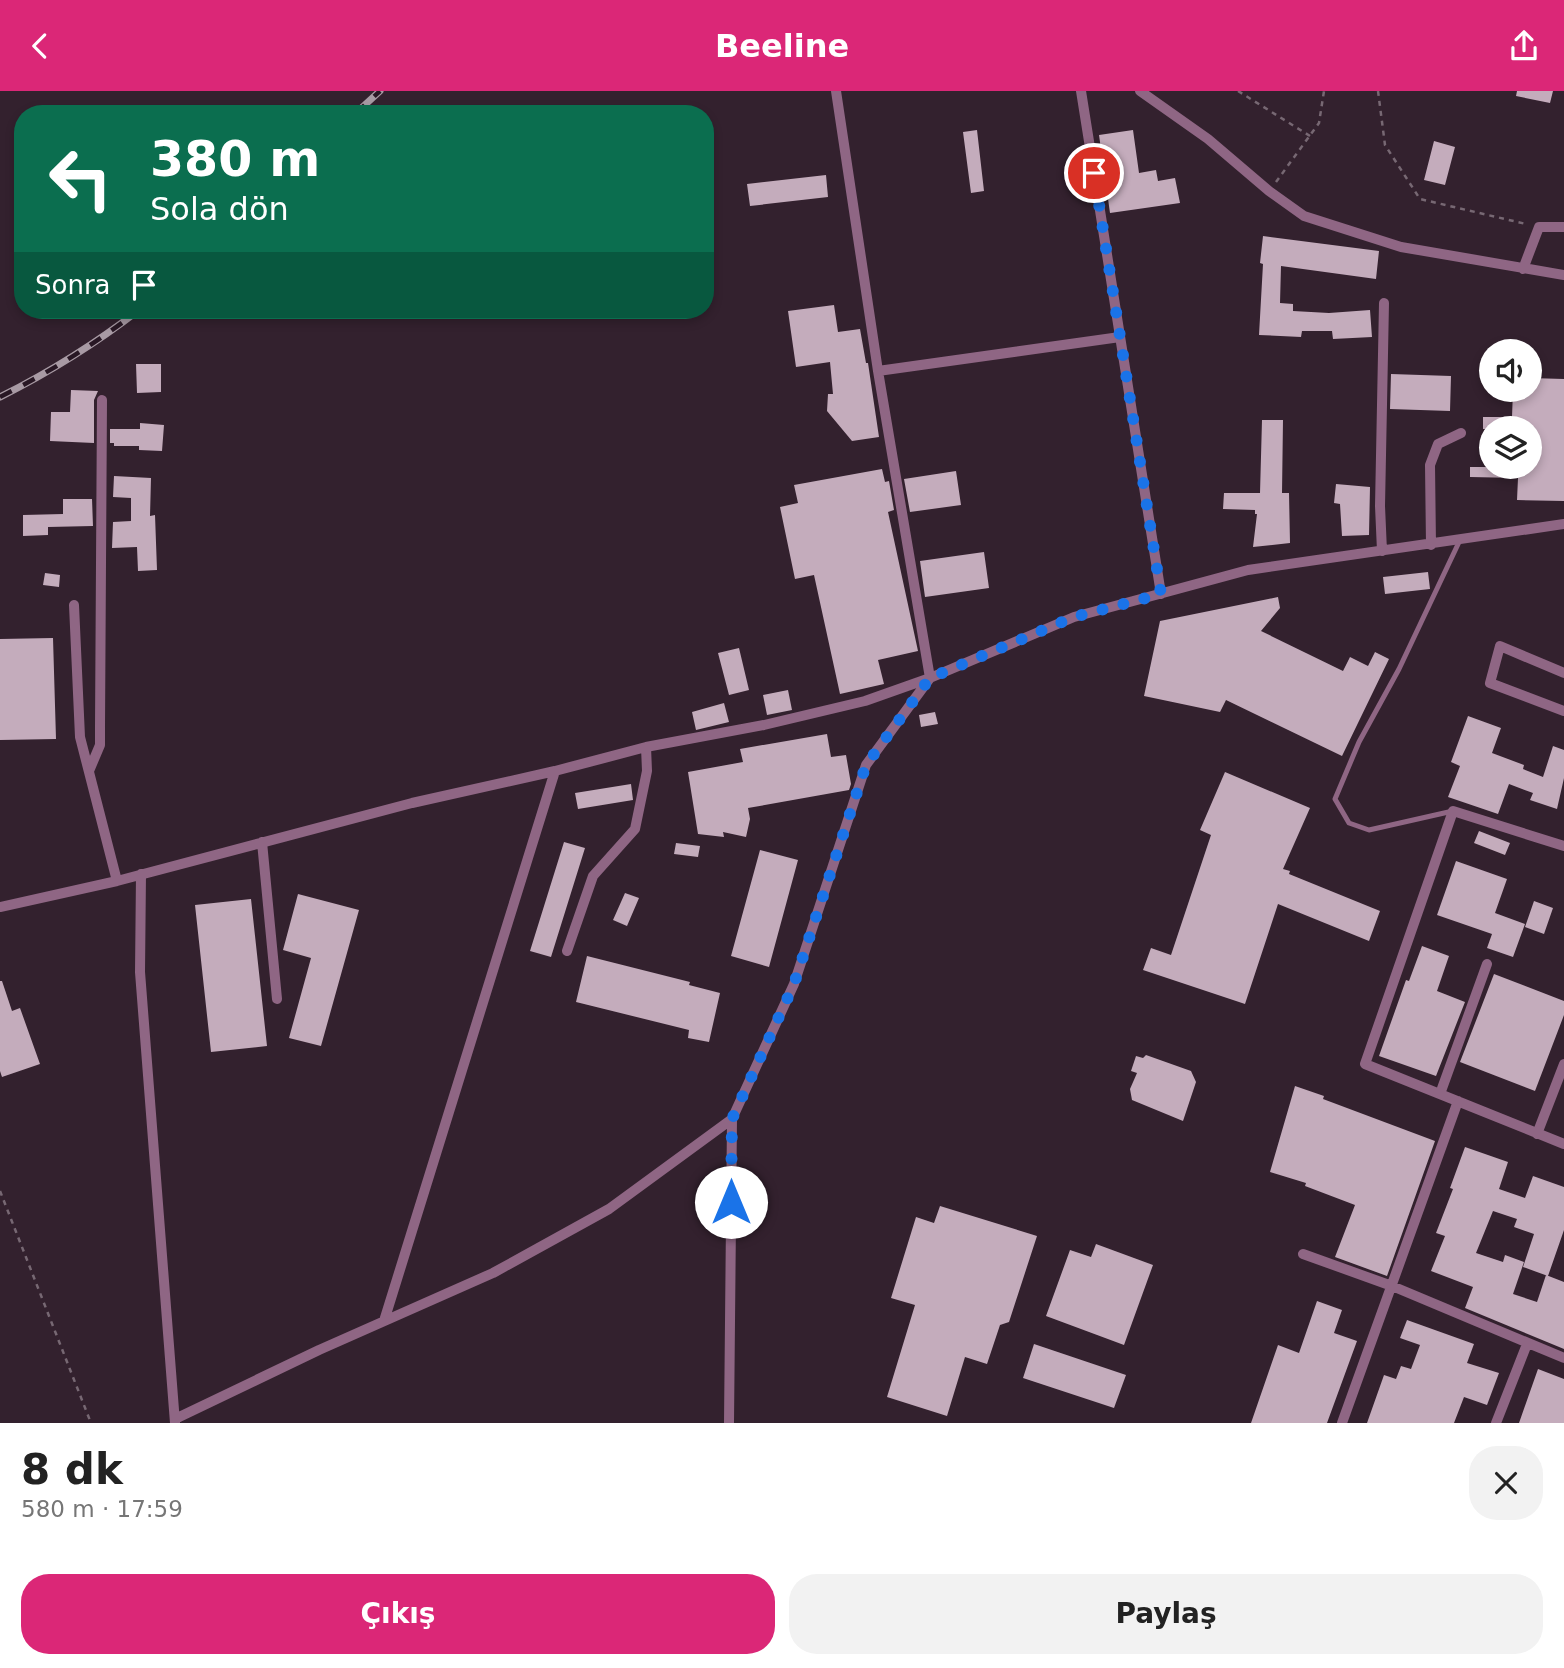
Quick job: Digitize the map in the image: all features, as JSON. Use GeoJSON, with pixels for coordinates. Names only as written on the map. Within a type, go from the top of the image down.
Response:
{"type":"FeatureCollection","features":[{"type":"Feature","properties":{"kind":"street"},"geometry":{"type":"LineString","coordinates":[[729,1423],[732,1119],[794,984],[866,765],[930,678],[878,371],[836,91]]}},
{"type":"Feature","properties":{"kind":"street"},"geometry":{"type":"LineString","coordinates":[[1081,91],[1161,594]]}},
{"type":"Feature","properties":{"kind":"street"},"geometry":{"type":"LineString","coordinates":[[1140,91],[1208,139],[1269,191],[1304,215],[1401,247],[1564,275]]}},
{"type":"Feature","properties":{"kind":"street"},"geometry":{"type":"LineString","coordinates":[[1523,269],[1539,227],[1564,227]]}},
{"type":"Feature","properties":{"kind":"street"},"geometry":{"type":"LineString","coordinates":[[1382,551],[1380,506],[1384,303]]}},
{"type":"Feature","properties":{"kind":"street"},"geometry":{"type":"LineString","coordinates":[[878,371],[1120,337]]}},
{"type":"Feature","properties":{"kind":"street"},"geometry":{"type":"LineString","coordinates":[[89,771],[100,745],[102,400]]}},
{"type":"Feature","properties":{"kind":"street"},"geometry":{"type":"LineString","coordinates":[[1431,545],[1430,465],[1438,444],[1461,433]]}},
{"type":"Feature","properties":{"kind":"street"},"geometry":{"type":"LineString","coordinates":[[0,907],[117,881],[412,803],[555,772],[646,747],[865,701],[930,678],[1074,617],[1248,570],[1564,524]]}},
{"type":"Feature","properties":{"kind":"street"},"geometry":{"type":"LineString","coordinates":[[74,605],[80,737],[117,881]]}},
{"type":"Feature","properties":{"kind":"street"},"geometry":{"type":"LineString","coordinates":[[1564,673],[1500,646],[1490,683],[1564,711]]}},
{"type":"Feature","properties":{"kind":"street"},"geometry":{"type":"LineString","coordinates":[[567,951],[593,876],[635,829],[648,771],[646,747]]}},
{"type":"Feature","properties":{"kind":"street"},"geometry":{"type":"LineString","coordinates":[[384,1321],[555,772]]}},
{"type":"Feature","properties":{"kind":"street"},"geometry":{"type":"LineString","coordinates":[[1564,846],[1453,811],[1364,1063],[1564,1144]]}},
{"type":"Feature","properties":{"kind":"street"},"geometry":{"type":"LineString","coordinates":[[262,842],[277,999]]}},
{"type":"Feature","properties":{"kind":"street"},"geometry":{"type":"LineString","coordinates":[[141,874],[140,972],[175,1421],[384,1321],[493,1273],[608,1209],[732,1119]]}},
{"type":"Feature","properties":{"kind":"street"},"geometry":{"type":"LineString","coordinates":[[1440,1094],[1487,964]]}},
{"type":"Feature","properties":{"kind":"street"},"geometry":{"type":"LineString","coordinates":[[1537,1134],[1564,1064]]}},
{"type":"Feature","properties":{"kind":"street"},"geometry":{"type":"LineString","coordinates":[[1342,1423],[1458,1101]]}},
{"type":"Feature","properties":{"kind":"street"},"geometry":{"type":"LineString","coordinates":[[1303,1254],[1392,1286],[1564,1358]]}},
{"type":"Feature","properties":{"kind":"street"},"geometry":{"type":"LineString","coordinates":[[1496,1423],[1527,1344]]}},
{"type":"Feature","properties":{"kind":"lane"},"geometry":{"type":"LineString","coordinates":[[1453,811],[1369,830],[1349,823],[1335,799],[1359,742],[1399,669],[1460,541]]}},
{"type":"Feature","properties":{"kind":"path"},"geometry":{"type":"LineString","coordinates":[[1238,91],[1310,137]]}},
{"type":"Feature","properties":{"kind":"path"},"geometry":{"type":"LineString","coordinates":[[1269,191],[1319,123],[1324,91]]}},
{"type":"Feature","properties":{"kind":"path"},"geometry":{"type":"LineString","coordinates":[[1378,91],[1385,145],[1420,199],[1539,227]]}},
{"type":"Feature","properties":{"kind":"path"},"geometry":{"type":"LineString","coordinates":[[0,1191],[91,1423]]}},
{"type":"Feature","properties":{"kind":"building"},"geometry":{"type":"Polygon","coordinates":[[[1517,91],[1553,91],[1550,103],[1516,96],[1517,91]]]}},
{"type":"Feature","properties":{"kind":"building"},"geometry":{"type":"Polygon","coordinates":[[[977,130],[984,191],[971,193],[963,132],[977,130]]]}},
{"type":"Feature","properties":{"kind":"building"},"geometry":{"type":"Polygon","coordinates":[[[1133,130],[1139,173],[1156,170],[1158,181],[1175,178],[1180,203],[1110,213],[1099,135],[1133,130]]]}},
{"type":"Feature","properties":{"kind":"building"},"geometry":{"type":"Polygon","coordinates":[[[1434,141],[1455,147],[1445,185],[1424,180],[1434,141]]]}},
{"type":"Feature","properties":{"kind":"building"},"geometry":{"type":"Polygon","coordinates":[[[826,175],[828,197],[750,206],[747,184],[826,175]]]}},
{"type":"Feature","properties":{"kind":"building"},"geometry":{"type":"Polygon","coordinates":[[[1263,236],[1379,251],[1376,279],[1281,266],[1280,303],[1293,304],[1293,311],[1329,313],[1370,310],[1372,337],[1333,339],[1332,331],[1302,331],[1301,337],[1259,335],[1263,236]]]}},
{"type":"Feature","properties":{"kind":"building"},"geometry":{"type":"Polygon","coordinates":[[[834,305],[838,332],[860,329],[879,437],[852,441],[827,411],[828,394],[833,394],[830,362],[796,367],[788,311],[834,305]]]}},
{"type":"Feature","properties":{"kind":"building"},"geometry":{"type":"Polygon","coordinates":[[[136,364],[161,364],[161,392],[137,393],[136,364]]]}},
{"type":"Feature","properties":{"kind":"building"},"geometry":{"type":"Polygon","coordinates":[[[1391,374],[1451,376],[1450,411],[1390,409],[1391,374]]]}},
{"type":"Feature","properties":{"kind":"building"},"geometry":{"type":"Polygon","coordinates":[[[1542,378],[1564,379],[1564,501],[1517,500],[1518,479],[1542,479],[1542,416],[1512,416],[1513,402],[1542,402],[1542,378]]]}},
{"type":"Feature","properties":{"kind":"building"},"geometry":{"type":"Polygon","coordinates":[[[71,390],[98,391],[94,400],[94,443],[50,441],[51,412],[70,412],[71,390]]]}},
{"type":"Feature","properties":{"kind":"building"},"geometry":{"type":"Polygon","coordinates":[[[1262,420],[1283,420],[1282,493],[1289,493],[1290,543],[1253,547],[1257,514],[1255,510],[1223,509],[1224,493],[1260,493],[1262,420]]]}},
{"type":"Feature","properties":{"kind":"building"},"geometry":{"type":"Polygon","coordinates":[[[140,423],[164,425],[162,451],[139,450],[139,446],[114,446],[114,443],[110,443],[110,429],[140,429],[140,423]]]}},
{"type":"Feature","properties":{"kind":"building"},"geometry":{"type":"Polygon","coordinates":[[[1470,467],[1479,467],[1479,477],[1470,477],[1470,467]]]}},
{"type":"Feature","properties":{"kind":"building"},"geometry":{"type":"Polygon","coordinates":[[[882,469],[885,482],[889,481],[894,510],[888,512],[918,651],[878,660],[884,684],[840,694],[814,575],[795,579],[780,507],[798,503],[794,485],[882,469]]]}},
{"type":"Feature","properties":{"kind":"building"},"geometry":{"type":"Polygon","coordinates":[[[956,471],[961,505],[910,512],[904,479],[956,471]]]}},
{"type":"Feature","properties":{"kind":"building"},"geometry":{"type":"Polygon","coordinates":[[[114,476],[151,478],[150,516],[155,515],[157,570],[138,571],[137,547],[112,548],[113,522],[131,521],[131,498],[113,497],[114,476]]]}},
{"type":"Feature","properties":{"kind":"building"},"geometry":{"type":"Polygon","coordinates":[[[1336,484],[1370,487],[1369,535],[1342,536],[1340,504],[1334,503],[1336,484]]]}},
{"type":"Feature","properties":{"kind":"building"},"geometry":{"type":"Polygon","coordinates":[[[63,499],[92,499],[93,526],[48,527],[48,535],[23,536],[23,515],[63,514],[63,499]]]}},
{"type":"Feature","properties":{"kind":"building"},"geometry":{"type":"Polygon","coordinates":[[[984,552],[989,588],[925,597],[920,561],[984,552]]]}},
{"type":"Feature","properties":{"kind":"building"},"geometry":{"type":"Polygon","coordinates":[[[1428,572],[1430,589],[1385,594],[1383,577],[1428,572]]]}},
{"type":"Feature","properties":{"kind":"building"},"geometry":{"type":"Polygon","coordinates":[[[45,573],[60,575],[59,587],[43,585],[45,573]]]}},
{"type":"Feature","properties":{"kind":"building"},"geometry":{"type":"Polygon","coordinates":[[[1278,597],[1280,608],[1261,631],[1343,671],[1350,657],[1368,666],[1375,652],[1389,659],[1342,756],[1226,700],[1220,712],[1144,696],[1160,621],[1278,597]]]}},
{"type":"Feature","properties":{"kind":"building"},"geometry":{"type":"Polygon","coordinates":[[[53,638],[56,739],[0,740],[0,639],[53,638]]]}},
{"type":"Feature","properties":{"kind":"building"},"geometry":{"type":"Polygon","coordinates":[[[739,648],[749,690],[729,695],[718,653],[739,648]]]}},
{"type":"Feature","properties":{"kind":"building"},"geometry":{"type":"Polygon","coordinates":[[[788,690],[792,710],[767,715],[763,695],[788,690]]]}},
{"type":"Feature","properties":{"kind":"building"},"geometry":{"type":"Polygon","coordinates":[[[724,703],[729,722],[696,730],[692,712],[724,703]]]}},
{"type":"Feature","properties":{"kind":"building"},"geometry":{"type":"Polygon","coordinates":[[[935,712],[938,724],[921,727],[919,715],[935,712]]]}},
{"type":"Feature","properties":{"kind":"building"},"geometry":{"type":"Polygon","coordinates":[[[1468,716],[1501,728],[1492,753],[1524,765],[1523,769],[1543,777],[1553,746],[1564,750],[1564,778],[1557,809],[1530,800],[1533,793],[1509,784],[1498,814],[1448,797],[1460,766],[1451,762],[1468,716]]]}},
{"type":"Feature","properties":{"kind":"building"},"geometry":{"type":"Polygon","coordinates":[[[827,734],[831,757],[846,755],[851,784],[849,790],[748,808],[750,819],[746,837],[723,832],[724,837],[698,834],[688,772],[743,762],[740,749],[827,734]]]}},
{"type":"Feature","properties":{"kind":"building"},"geometry":{"type":"Polygon","coordinates":[[[1225,772],[1310,808],[1283,869],[1290,871],[1289,874],[1380,911],[1369,941],[1278,904],[1245,1004],[1143,970],[1151,948],[1171,955],[1211,835],[1200,830],[1225,772]]]}},
{"type":"Feature","properties":{"kind":"building"},"geometry":{"type":"Polygon","coordinates":[[[631,784],[633,800],[578,809],[575,793],[631,784]]]}},
{"type":"Feature","properties":{"kind":"building"},"geometry":{"type":"Polygon","coordinates":[[[1479,831],[1510,843],[1505,855],[1474,843],[1479,831]]]}},
{"type":"Feature","properties":{"kind":"building"},"geometry":{"type":"Polygon","coordinates":[[[564,842],[585,848],[551,957],[530,951],[564,842]]]}},
{"type":"Feature","properties":{"kind":"building"},"geometry":{"type":"Polygon","coordinates":[[[676,843],[700,846],[698,857],[674,854],[676,843]]]}},
{"type":"Feature","properties":{"kind":"building"},"geometry":{"type":"Polygon","coordinates":[[[760,850],[798,860],[769,967],[731,956],[760,850]]]}},
{"type":"Feature","properties":{"kind":"building"},"geometry":{"type":"Polygon","coordinates":[[[1456,861],[1507,879],[1495,913],[1525,924],[1513,957],[1487,948],[1492,934],[1437,915],[1456,861]]]}},
{"type":"Feature","properties":{"kind":"building"},"geometry":{"type":"Polygon","coordinates":[[[625,893],[639,898],[627,926],[613,920],[625,893]]]}},
{"type":"Feature","properties":{"kind":"building"},"geometry":{"type":"Polygon","coordinates":[[[298,894],[359,910],[321,1046],[289,1038],[311,958],[283,950],[298,894]]]}},
{"type":"Feature","properties":{"kind":"building"},"geometry":{"type":"Polygon","coordinates":[[[251,899],[267,1046],[211,1052],[195,905],[251,899]]]}},
{"type":"Feature","properties":{"kind":"building"},"geometry":{"type":"Polygon","coordinates":[[[1534,901],[1553,908],[1544,934],[1525,927],[1534,901]]]}},
{"type":"Feature","properties":{"kind":"building"},"geometry":{"type":"Polygon","coordinates":[[[1422,946],[1449,956],[1437,991],[1465,1002],[1436,1076],[1379,1056],[1406,980],[1409,981],[1422,946]]]}},
{"type":"Feature","properties":{"kind":"building"},"geometry":{"type":"Polygon","coordinates":[[[587,956],[690,982],[689,985],[720,993],[709,1042],[688,1038],[689,1030],[576,1002],[587,956]]]}},
{"type":"Feature","properties":{"kind":"building"},"geometry":{"type":"Polygon","coordinates":[[[1494,974],[1564,1001],[1564,1015],[1535,1091],[1460,1062],[1494,974]]]}},
{"type":"Feature","properties":{"kind":"building"},"geometry":{"type":"Polygon","coordinates":[[[0,981],[12,1011],[20,1008],[40,1064],[2,1077],[0,1071],[0,981]]]}},
{"type":"Feature","properties":{"kind":"building"},"geometry":{"type":"Polygon","coordinates":[[[1146,1055],[1191,1071],[1196,1082],[1183,1121],[1132,1100],[1130,1089],[1137,1073],[1131,1071],[1136,1056],[1143,1058],[1146,1055]]]}},
{"type":"Feature","properties":{"kind":"building"},"geometry":{"type":"Polygon","coordinates":[[[1295,1086],[1435,1141],[1387,1276],[1335,1257],[1355,1205],[1305,1186],[1306,1183],[1270,1172],[1295,1086]]]}},
{"type":"Feature","properties":{"kind":"building"},"geometry":{"type":"Polygon","coordinates":[[[1465,1147],[1508,1162],[1499,1189],[1525,1198],[1533,1176],[1564,1187],[1564,1230],[1548,1276],[1564,1282],[1564,1349],[1465,1308],[1473,1287],[1431,1271],[1445,1236],[1436,1233],[1465,1147]],[[1493,1211],[1476,1253],[1503,1262],[1505,1255],[1524,1262],[1513,1294],[1537,1302],[1546,1275],[1523,1267],[1534,1234],[1514,1227],[1517,1219],[1493,1211]]]}},
{"type":"Feature","properties":{"kind":"building"},"geometry":{"type":"Polygon","coordinates":[[[940,1206],[1037,1236],[1009,1322],[1000,1325],[987,1364],[965,1357],[947,1416],[887,1397],[915,1305],[891,1298],[916,1217],[934,1223],[940,1206]]]}},
{"type":"Feature","properties":{"kind":"building"},"geometry":{"type":"Polygon","coordinates":[[[1096,1244],[1153,1265],[1124,1345],[1046,1316],[1070,1250],[1091,1257],[1096,1244]]]}},
{"type":"Feature","properties":{"kind":"building"},"geometry":{"type":"Polygon","coordinates":[[[1317,1301],[1342,1310],[1334,1333],[1357,1341],[1327,1423],[1251,1423],[1278,1345],[1299,1353],[1317,1301]]]}},
{"type":"Feature","properties":{"kind":"building"},"geometry":{"type":"Polygon","coordinates":[[[1407,1320],[1474,1344],[1467,1363],[1499,1373],[1487,1405],[1464,1397],[1454,1423],[1367,1423],[1384,1375],[1396,1379],[1401,1366],[1411,1369],[1420,1345],[1400,1338],[1407,1320]]]}},
{"type":"Feature","properties":{"kind":"building"},"geometry":{"type":"Polygon","coordinates":[[[1034,1344],[1126,1375],[1114,1408],[1023,1378],[1034,1344]]]}},
{"type":"Feature","properties":{"kind":"building"},"geometry":{"type":"Polygon","coordinates":[[[1538,1369],[1564,1379],[1564,1423],[1519,1423],[1538,1369]]]}},
{"type":"Feature","properties":{"kind":"railway"},"geometry":{"type":"LineString","coordinates":[[365,105],[380,91]]}},
{"type":"Feature","properties":{"kind":"railway"},"geometry":{"type":"LineString","coordinates":[[0,397],[72,357],[127,319]]}},
{"type":"Feature","properties":{"kind":"route"},"geometry":{"type":"LineString","coordinates":[[731,1202],[732,1119],[794,984],[866,765],[930,678],[1074,617],[1161,594],[1094,173]]}}]}
